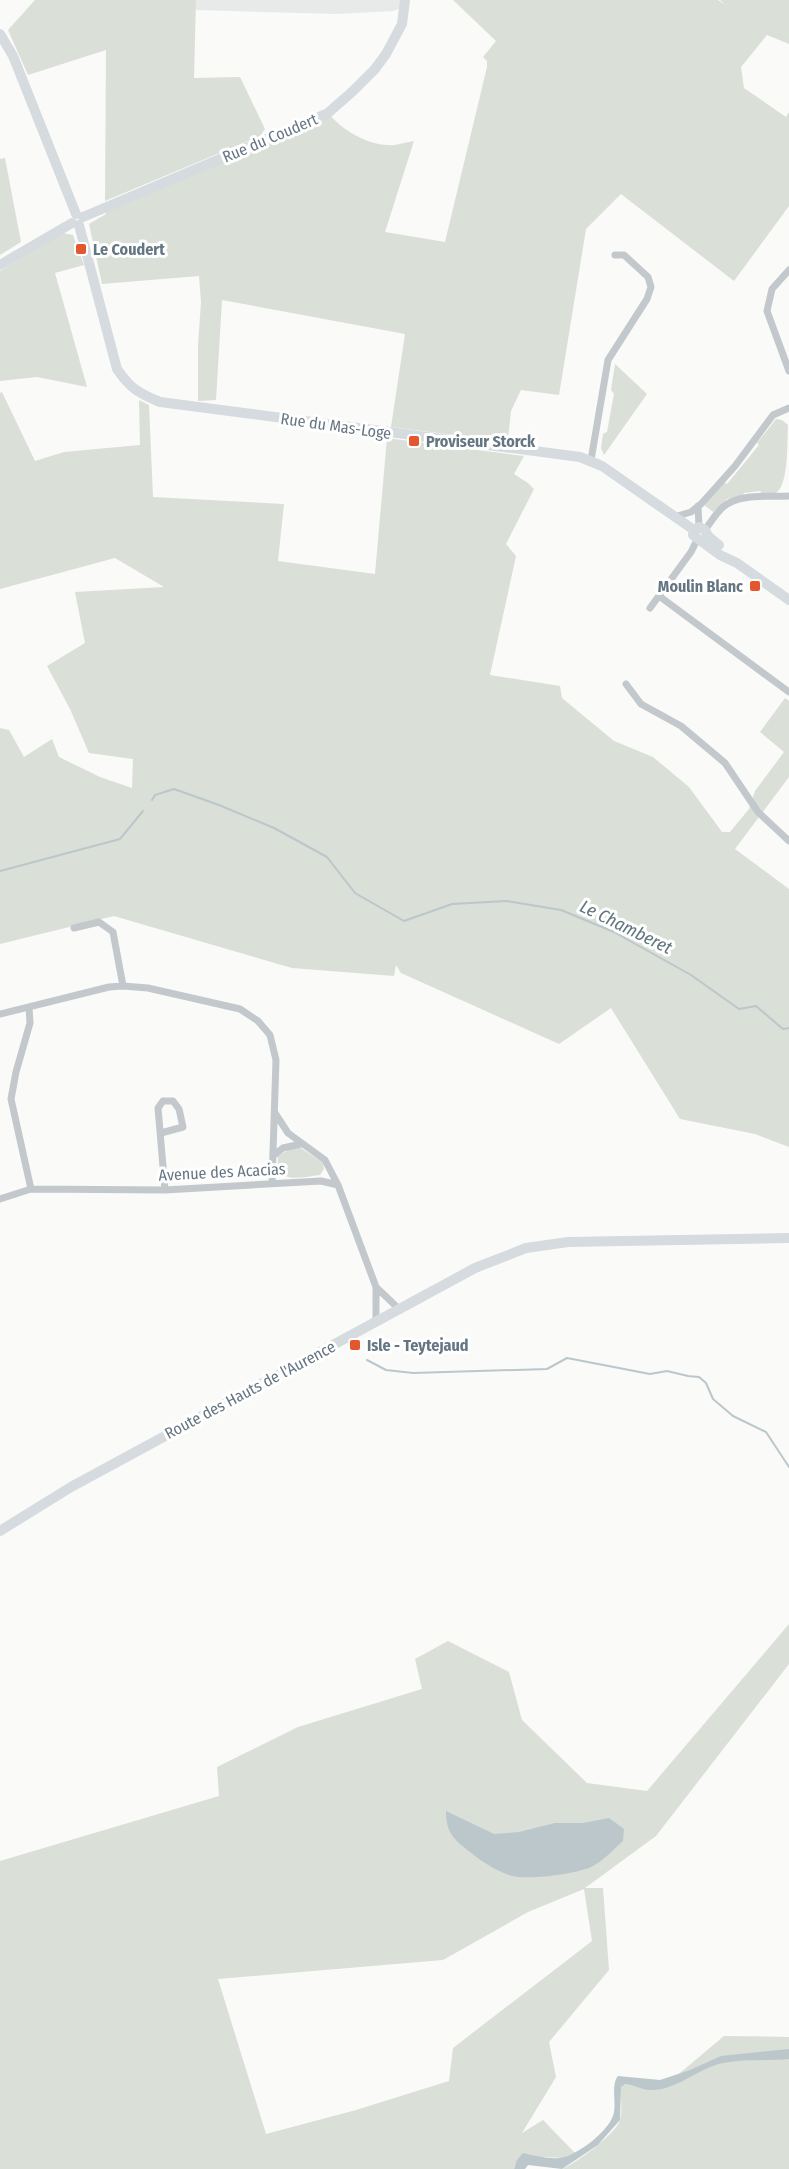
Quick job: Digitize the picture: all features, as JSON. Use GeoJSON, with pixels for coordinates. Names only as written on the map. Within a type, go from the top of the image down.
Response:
{"type":"FeatureCollection","features":[{"type":"Feature","properties":{"kind":"main road","name":"Rue du Coudert"},"geometry":{"type":"LineString","coordinates":[[0,265],[78,220],[328,112],[375,69],[386,54],[402,24],[405,0]]}},
{"type":"Feature","properties":{"kind":"main road","name":"Rue du Mas-Loge"},"geometry":{"type":"LineString","coordinates":[[0,34],[13,56],[78,220],[117,369],[138,393],[160,402],[591,460],[700,533],[789,600]]}},
{"type":"Feature","properties":{"kind":"main road","name":"Route des Hauts de l'Aurence"},"geometry":{"type":"LineString","coordinates":[[0,1531],[71,1487],[475,1268],[508,1254],[544,1244],[568,1242],[789,1238]]}},
{"type":"Feature","properties":{"kind":"street"},"geometry":{"type":"LineString","coordinates":[[591,460],[608,360],[647,299],[651,287],[648,277],[624,255],[615,255]]}},
{"type":"Feature","properties":{"kind":"street"},"geometry":{"type":"LineString","coordinates":[[789,270],[772,289],[767,311],[789,371]]}},
{"type":"Feature","properties":{"kind":"street"},"geometry":{"type":"LineString","coordinates":[[674,517],[692,512],[735,466],[773,415],[789,408]]}},
{"type":"Feature","properties":{"kind":"street"},"geometry":{"type":"LineString","coordinates":[[650,608],[692,552],[700,533],[723,507],[740,499],[789,496]]}},
{"type":"Feature","properties":{"kind":"street"},"geometry":{"type":"LineString","coordinates":[[698,506],[700,533]]}},
{"type":"Feature","properties":{"kind":"street"},"geometry":{"type":"LineString","coordinates":[[659,596],[789,692]]}},
{"type":"Feature","properties":{"kind":"street"},"geometry":{"type":"LineString","coordinates":[[626,684],[641,704],[681,726],[725,763],[758,812],[789,841]]}},
{"type":"Feature","properties":{"kind":"street"},"geometry":{"type":"LineString","coordinates":[[74,928],[99,922],[113,932],[123,986]]}},
{"type":"Feature","properties":{"kind":"street"},"geometry":{"type":"LineString","coordinates":[[0,1014],[123,986],[148,988],[240,1009],[258,1021],[270,1035],[275,1049],[272,1183]]}},
{"type":"Feature","properties":{"kind":"street"},"geometry":{"type":"LineString","coordinates":[[29,1007],[30,1023],[11,1099],[32,1189]]}},
{"type":"Feature","properties":{"kind":"street"},"geometry":{"type":"LineString","coordinates":[[161,1133],[183,1127],[179,1109],[173,1101],[163,1101],[158,1108],[165,1190]]}},
{"type":"Feature","properties":{"kind":"street"},"geometry":{"type":"LineString","coordinates":[[275,1113],[288,1133],[325,1160],[338,1185],[376,1287],[376,1322]]}},
{"type":"Feature","properties":{"kind":"street"},"geometry":{"type":"LineString","coordinates":[[273,1156],[283,1148],[301,1144]]}},
{"type":"Feature","properties":{"kind":"street","name":"Avenue des Acacias"},"geometry":{"type":"LineString","coordinates":[[0,1199],[32,1189],[165,1190],[321,1181],[338,1185]]}},
{"type":"Feature","properties":{"kind":"street"},"geometry":{"type":"LineString","coordinates":[[376,1287],[400,1310]]}},
{"type":"Feature","properties":{"kind":"shaded area"},"geometry":{"type":"Polygon","coordinates":[[[35,0],[196,0],[194,78],[240,77],[265,129],[260,136],[105,201],[106,50],[28,75],[8,30],[35,0]]]}},
{"type":"Feature","properties":{"kind":"shaded area"},"geometry":{"type":"Polygon","coordinates":[[[196,0],[405,0],[404,7],[394,11],[335,14],[196,10],[196,0]]]}},
{"type":"Feature","properties":{"kind":"shaded area"},"geometry":{"type":"Polygon","coordinates":[[[453,0],[718,0],[725,5],[720,0],[789,0],[789,44],[767,35],[741,67],[744,88],[786,117],[789,112],[789,206],[734,281],[621,194],[586,229],[559,395],[521,390],[511,411],[508,439],[470,437],[391,427],[405,334],[222,300],[216,400],[198,401],[201,302],[199,276],[102,284],[89,224],[106,214],[105,208],[328,113],[349,132],[376,143],[395,145],[414,141],[385,232],[445,242],[487,67],[487,61],[483,57],[496,41],[453,0]]]}},
{"type":"Feature","properties":{"kind":"shaded area"},"geometry":{"type":"Polygon","coordinates":[[[5,158],[21,242],[0,255],[0,159],[5,158]]]}},
{"type":"Feature","properties":{"kind":"shaded area"},"geometry":{"type":"Polygon","coordinates":[[[63,233],[73,235],[84,265],[55,273],[87,387],[37,377],[0,381],[0,271],[63,233]]]}},
{"type":"Feature","properties":{"kind":"shaded area"},"geometry":{"type":"Polygon","coordinates":[[[615,364],[647,394],[604,455],[601,448],[603,434],[607,432],[614,394],[611,390],[615,364]]]}},
{"type":"Feature","properties":{"kind":"shaded area"},"geometry":{"type":"Polygon","coordinates":[[[2,392],[35,461],[64,452],[140,445],[139,400],[149,405],[153,497],[284,504],[278,561],[375,574],[387,438],[524,456],[514,474],[534,489],[506,544],[516,556],[490,675],[560,686],[562,698],[614,741],[653,757],[689,787],[722,832],[730,832],[749,809],[755,791],[784,752],[760,732],[785,698],[789,701],[789,777],[735,849],[789,889],[789,1147],[755,1134],[680,1119],[611,1008],[559,1044],[401,973],[396,965],[394,976],[292,968],[114,916],[0,944],[0,728],[9,730],[24,757],[52,739],[59,757],[100,777],[132,788],[133,759],[89,753],[70,709],[47,666],[85,643],[75,592],[164,587],[115,558],[0,589],[0,393],[2,392]]]}},
{"type":"Feature","properties":{"kind":"shaded area"},"geometry":{"type":"Polygon","coordinates":[[[776,419],[788,425],[785,472],[780,488],[773,494],[762,494],[760,491],[744,493],[727,499],[713,512],[704,505],[724,482],[727,484],[759,445],[757,443],[776,419]]]}},
{"type":"Feature","properties":{"kind":"shaded area"},"geometry":{"type":"Polygon","coordinates":[[[294,1147],[301,1148],[323,1163],[324,1169],[320,1175],[291,1178],[281,1172],[278,1166],[278,1156],[294,1147]]]}},
{"type":"Feature","properties":{"kind":"shaded area"},"geometry":{"type":"Polygon","coordinates":[[[789,1624],[789,1664],[656,1836],[585,1888],[603,1888],[609,1970],[549,2042],[556,2077],[522,2133],[543,2120],[575,2153],[563,2158],[544,2157],[515,2165],[514,2169],[0,2169],[0,1861],[219,1796],[217,1767],[298,1727],[422,1689],[415,1659],[448,1641],[509,1672],[522,1720],[587,1783],[647,1791],[789,1624]],[[584,1889],[528,1912],[443,1960],[218,1979],[266,2134],[356,2110],[449,2081],[453,2048],[592,1941],[584,1889]]]}},
{"type":"Feature","properties":{"kind":"shaded area"},"geometry":{"type":"Polygon","coordinates":[[[446,1811],[494,1834],[519,1832],[555,1823],[583,1823],[609,1818],[624,1829],[623,1841],[600,1862],[584,1870],[550,1876],[517,1877],[488,1865],[459,1843],[449,1830],[446,1811]]]}},
{"type":"Feature","properties":{"kind":"shaded area"},"geometry":{"type":"Polygon","coordinates":[[[724,2036],[789,2037],[789,2169],[562,2169],[594,2148],[617,2126],[621,2116],[621,2086],[625,2084],[644,2089],[662,2088],[724,2036]]]}},
{"type":"Feature","properties":{"kind":"shaded area"},"geometry":{"type":"Polygon","coordinates":[[[789,2049],[789,2059],[723,2063],[658,2090],[625,2084],[621,2087],[620,2120],[598,2145],[562,2169],[528,2165],[525,2169],[514,2169],[523,2153],[546,2158],[560,2158],[593,2141],[612,2119],[615,2084],[618,2076],[660,2080],[721,2056],[789,2049]]]}},
{"type":"Feature","properties":{"kind":"waterway","name":"Le Chamberet"},"geometry":{"type":"LineString","coordinates":[[152,800],[155,795],[174,789],[274,828],[327,857],[355,893],[404,921],[452,904],[507,901],[561,910],[614,932],[691,975],[739,1009],[756,1006],[783,1029],[789,1028]]}},
{"type":"Feature","properties":{"kind":"waterway","name":"Le Chamberet"},"geometry":{"type":"LineString","coordinates":[[0,871],[120,839],[143,811]]}},
{"type":"Feature","properties":{"kind":"waterway"},"geometry":{"type":"LineString","coordinates":[[367,1360],[386,1370],[413,1373],[547,1369],[567,1358],[650,1374],[667,1371],[699,1377],[706,1383],[713,1399],[733,1416],[766,1432],[789,1467]]}},
{"type":"Feature","properties":{"kind":"place","name":"Le Coudert"},"geometry":{"type":"Point","coordinates":[81,249]}},
{"type":"Feature","properties":{"kind":"place","name":"Proviseur Storck"},"geometry":{"type":"Point","coordinates":[414,441]}},
{"type":"Feature","properties":{"kind":"place","name":"Moulin Blanc"},"geometry":{"type":"Point","coordinates":[755,586]}},
{"type":"Feature","properties":{"kind":"place","name":"Isle - Teytejaud"},"geometry":{"type":"Point","coordinates":[355,1345]}}]}
